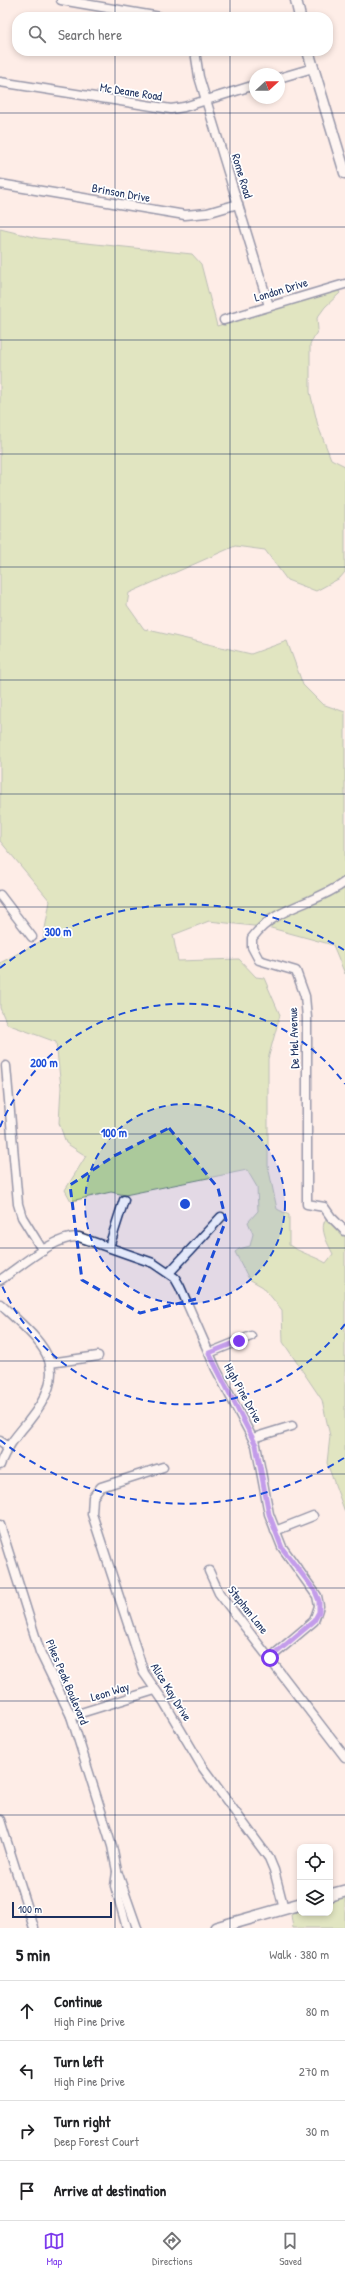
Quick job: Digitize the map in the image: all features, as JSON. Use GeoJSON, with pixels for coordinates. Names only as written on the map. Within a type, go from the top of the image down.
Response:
{"type":"FeatureCollection","features":[{"type":"Feature","properties":{"kind":"main road"},"geometry":{"type":"LineString","coordinates":[[333,1894],[345,1891]]}},
{"type":"Feature","properties":{"kind":"main road"},"geometry":{"type":"LineString","coordinates":[[216,1928],[246,1924],[297,1905]]}},
{"type":"Feature","properties":{"kind":"street"},"geometry":{"type":"LineString","coordinates":[[61,0],[131,12]]}},
{"type":"Feature","properties":{"kind":"street"},"geometry":{"type":"LineString","coordinates":[[296,0],[299,12]]}},
{"type":"Feature","properties":{"kind":"street","name":"Rome Road"},"geometry":{"type":"LineString","coordinates":[[195,56],[196,68],[269,306]]}},
{"type":"Feature","properties":{"kind":"street"},"geometry":{"type":"LineString","coordinates":[[309,56],[345,173]]}},
{"type":"Feature","properties":{"kind":"street"},"geometry":{"type":"LineString","coordinates":[[285,76],[313,68]]}},
{"type":"Feature","properties":{"kind":"street","name":"Mc Deane Road"},"geometry":{"type":"LineString","coordinates":[[0,82],[163,109],[178,109],[249,87]]}},
{"type":"Feature","properties":{"kind":"street","name":"Brinson Drive"},"geometry":{"type":"LineString","coordinates":[[0,184],[185,215],[207,213],[238,204]]}},
{"type":"Feature","properties":{"kind":"street","name":"London Drive"},"geometry":{"type":"LineString","coordinates":[[224,320],[345,284]]}},
{"type":"Feature","properties":{"kind":"street","name":"De Mel Avenue"},"geometry":{"type":"LineString","coordinates":[[345,882],[290,908],[264,923],[252,938],[252,947],[259,960],[296,971],[305,996],[308,1018],[307,1204],[324,1207],[331,1217],[345,1231]]}},
{"type":"Feature","properties":{"kind":"street"},"geometry":{"type":"LineString","coordinates":[[0,895],[32,937]]}},
{"type":"Feature","properties":{"kind":"street"},"geometry":{"type":"LineString","coordinates":[[6,1066],[18,1204],[22,1217],[43,1251]]}},
{"type":"Feature","properties":{"kind":"street"},"geometry":{"type":"LineString","coordinates":[[109,1247],[124,1200]]}},
{"type":"Feature","properties":{"kind":"street"},"geometry":{"type":"LineString","coordinates":[[169,1273],[221,1217]]}},
{"type":"Feature","properties":{"kind":"street","name":"High Pine Drive"},"geometry":{"type":"LineString","coordinates":[[0,1280],[63,1238],[70,1236],[153,1262],[169,1273],[180,1287],[209,1353],[253,1438],[275,1531],[282,1548],[315,1591],[319,1606],[314,1621],[270,1658]]}},
{"type":"Feature","properties":{"kind":"street"},"geometry":{"type":"LineString","coordinates":[[0,1304],[40,1342],[50,1363],[51,1380],[47,1394],[9,1447],[0,1465]]}},
{"type":"Feature","properties":{"kind":"street"},"geometry":{"type":"LineString","coordinates":[[209,1353],[251,1336]]}},
{"type":"Feature","properties":{"kind":"street"},"geometry":{"type":"LineString","coordinates":[[50,1363],[98,1356]]}},
{"type":"Feature","properties":{"kind":"street"},"geometry":{"type":"LineString","coordinates":[[253,1438],[292,1426]]}},
{"type":"Feature","properties":{"kind":"street"},"geometry":{"type":"LineString","coordinates":[[0,1441],[9,1447]]}},
{"type":"Feature","properties":{"kind":"street","name":"Alice Kay Drive"},"geometry":{"type":"LineString","coordinates":[[163,1467],[101,1487],[93,1497],[91,1507],[138,1660],[144,1673],[156,1690],[203,1768],[269,1858],[274,1870],[284,1909]]}},
{"type":"Feature","properties":{"kind":"street"},"geometry":{"type":"LineString","coordinates":[[275,1531],[313,1516]]}},
{"type":"Feature","properties":{"kind":"street","name":"Pikes Peak Boulevard"},"geometry":{"type":"LineString","coordinates":[[0,1525],[40,1652],[47,1670],[71,1716],[112,1846],[117,1871],[137,1928]]}},
{"type":"Feature","properties":{"kind":"street","name":"Stephan Lane"},"geometry":{"type":"LineString","coordinates":[[209,1571],[219,1593],[345,1757]]}},
{"type":"Feature","properties":{"kind":"street","name":"Leon Way"},"geometry":{"type":"LineString","coordinates":[[71,1716],[156,1690]]}},
{"type":"Feature","properties":{"kind":"street"},"geometry":{"type":"LineString","coordinates":[[0,1820],[34,1928]]}},
{"type":"Feature","properties":{"kind":"street","name":"Pikes Peak Boulevard"},"geometry":{"type":"LineString","coordinates":[[117,1871],[115,1886],[127,1928]]}},
{"type":"Feature","properties":{"kind":"highlighted area"},"geometry":{"type":"Polygon","coordinates":[[[169,1128],[218,1188],[226,1220],[196,1299],[140,1313],[82,1280],[70,1185],[114,1156],[169,1128]]]}},
{"type":"Feature","properties":{"kind":"green space"},"geometry":{"type":"Polygon","coordinates":[[[0,229],[38,238],[192,254],[201,264],[217,326],[338,289],[340,293],[325,307],[317,318],[318,330],[310,344],[310,392],[318,426],[331,459],[345,466],[345,572],[340,578],[316,591],[287,580],[265,550],[235,546],[129,593],[127,605],[144,629],[251,654],[287,641],[303,685],[322,704],[345,712],[345,974],[333,945],[271,928],[209,921],[173,935],[178,961],[239,959],[256,977],[264,978],[280,1015],[268,1059],[268,1166],[277,1209],[289,1215],[289,1245],[326,1263],[333,1254],[323,1230],[323,1225],[328,1217],[345,1234],[345,1512],[327,1463],[330,1436],[322,1400],[283,1342],[282,1310],[263,1287],[249,1279],[235,1252],[239,1249],[250,1246],[253,1234],[248,1222],[258,1211],[257,1187],[247,1170],[125,1195],[111,1192],[71,1201],[65,1190],[86,1156],[66,1143],[59,1123],[61,1087],[56,1042],[7,1024],[0,1008],[0,963],[43,940],[50,901],[0,841],[0,229]]]}},
{"type":"Feature","properties":{"kind":"green space"},"geometry":{"type":"Polygon","coordinates":[[[345,1893],[345,1928],[293,1928],[291,1915],[297,1912],[297,1916],[333,1916],[333,1895],[345,1893]]]}},
{"type":"Feature","properties":{"kind":"route"},"geometry":{"type":"LineString","coordinates":[[239,1341],[209,1353],[229,1396],[256,1445],[269,1514],[282,1548],[315,1591],[319,1601],[319,1612],[314,1621],[270,1658]]}}]}
